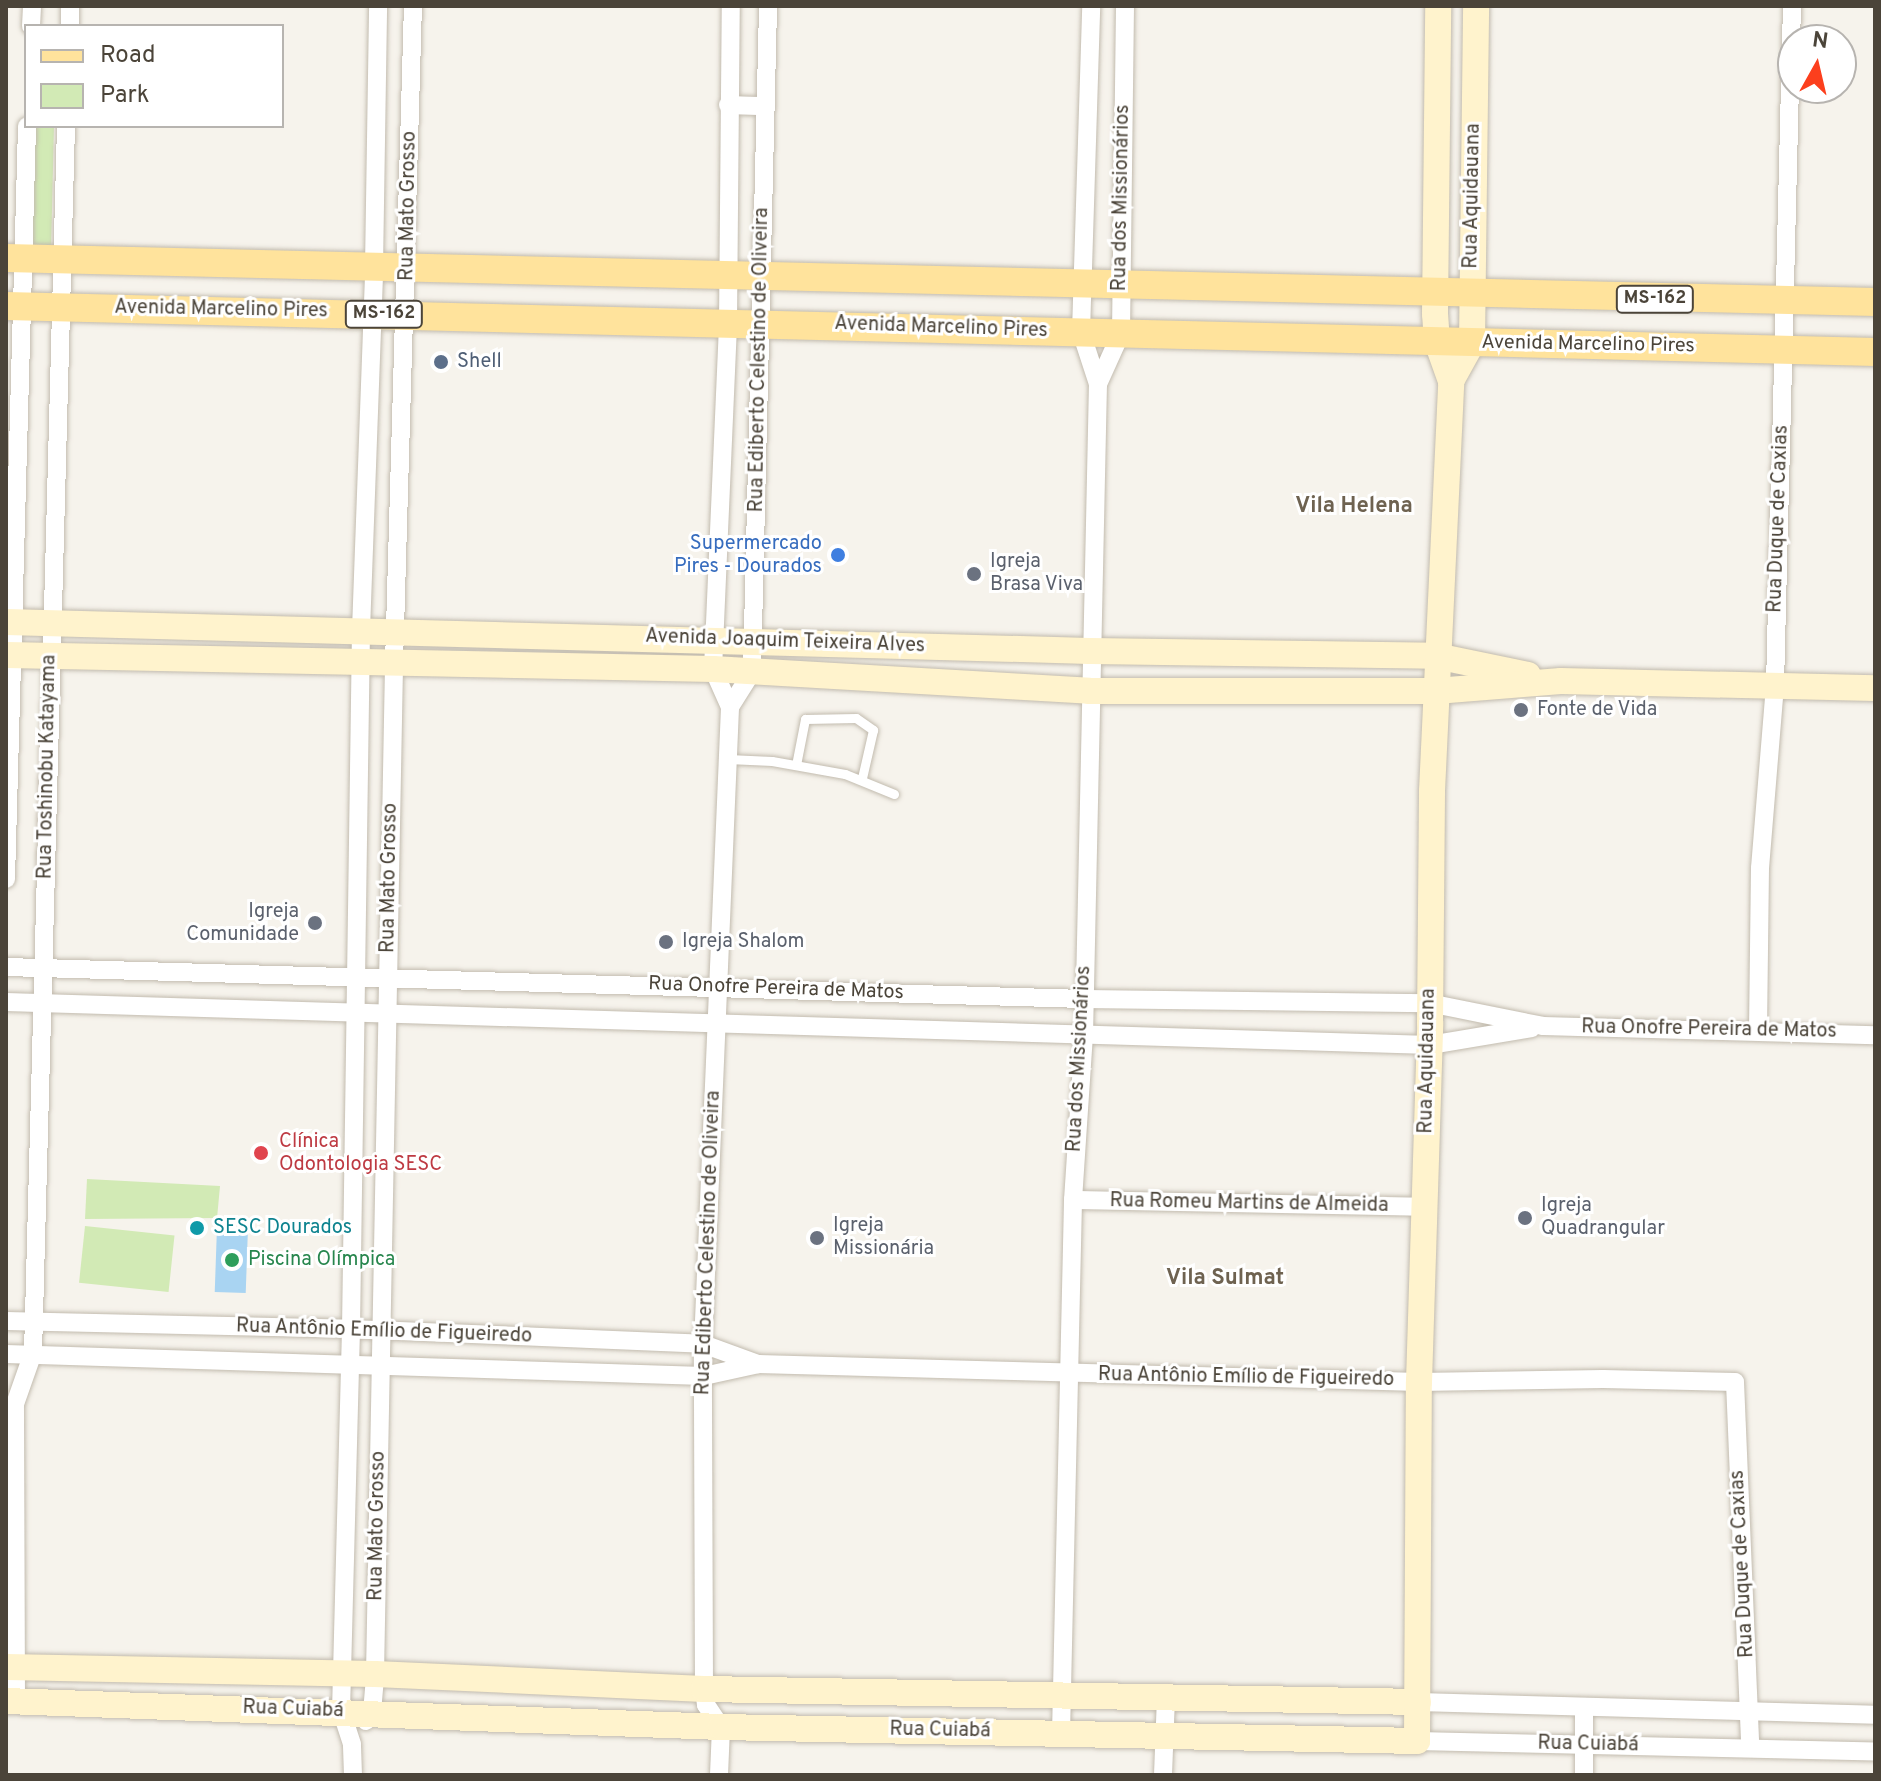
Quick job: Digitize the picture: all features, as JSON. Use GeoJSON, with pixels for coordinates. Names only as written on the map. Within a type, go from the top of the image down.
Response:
{"type":"FeatureCollection","features":[{"type":"Feature","properties":{"kind":"main road","name":"MS-162"},"geometry":{"type":"LineString","coordinates":[[14,259],[728,274],[1120,287],[1875,302]]}},
{"type":"Feature","properties":{"kind":"main road","name":"Avenida Marcelino Pires"},"geometry":{"type":"LineString","coordinates":[[13,306],[1875,352]]}},
{"type":"Feature","properties":{"kind":"street","name":"Rua Mato Grosso"},"geometry":{"type":"LineString","coordinates":[[353,1775],[352,1744],[341,1711],[351,1329],[361,630],[374,267],[378,6]]}},
{"type":"Feature","properties":{"kind":"street","name":"Rua Mato Grosso"},"geometry":{"type":"LineString","coordinates":[[352,1744],[372,1712],[375,1674],[394,664],[408,268],[413,6]]}},
{"type":"Feature","properties":{"kind":"street","name":"Rua Ediberto Celestino de Oliveira"},"geometry":{"type":"LineString","coordinates":[[719,1775],[721,1727],[706,1705],[704,1689],[703,1344],[730,707],[713,669],[728,323],[731,6]]}},
{"type":"Feature","properties":{"kind":"street","name":"Rua Ediberto Celestino de Oliveira"},"geometry":{"type":"LineString","coordinates":[[730,707],[752,672],[768,6]]}},
{"type":"Feature","properties":{"kind":"street","name":"Rua dos Missionários"},"geometry":{"type":"LineString","coordinates":[[1061,1734],[1073,1200],[1084,1035],[1098,384],[1081,332],[1091,6]]}},
{"type":"Feature","properties":{"kind":"street","name":"Rua dos Missionários"},"geometry":{"type":"LineString","coordinates":[[1098,384],[1121,333],[1125,6]]}},
{"type":"Feature","properties":{"kind":"street","name":"Rua Aquidauana"},"geometry":{"type":"LineString","coordinates":[[1417,1741],[1419,1382],[1430,1045],[1436,656],[1451,381],[1437,342],[1435,294],[1438,6]]}},
{"type":"Feature","properties":{"kind":"street","name":"Rua Aquidauana"},"geometry":{"type":"LineString","coordinates":[[1451,381],[1472,343],[1476,6]]}},
{"type":"Feature","properties":{"kind":"street","name":"Rua Duque de Caxias"},"geometry":{"type":"LineString","coordinates":[[1758,1031],[1760,868],[1775,686],[1792,6]]}},
{"type":"Feature","properties":{"kind":"street"},"geometry":{"type":"LineString","coordinates":[[728,105],[765,106]]}},
{"type":"Feature","properties":{"kind":"street","name":"Rua Toshinobu Katayama"},"geometry":{"type":"LineString","coordinates":[[6,879],[14,259],[27,128]]}},
{"type":"Feature","properties":{"kind":"street","name":"Rua Toshinobu Katayama"},"geometry":{"type":"LineString","coordinates":[[11,1701],[15,1404],[33,1353],[66,128]]}},
{"type":"Feature","properties":{"kind":"street"},"geometry":{"type":"LineString","coordinates":[[1437,132],[1474,133]]}},
{"type":"Feature","properties":{"kind":"street","name":"Avenida Joaquim Teixeira Alves"},"geometry":{"type":"LineString","coordinates":[[10,622],[1090,651],[1436,656],[1561,681]]}},
{"type":"Feature","properties":{"kind":"street","name":"Avenida Joaquim Teixeira Alves"},"geometry":{"type":"LineString","coordinates":[[9,656],[713,669],[1089,691],[1436,691],[1561,681],[1875,688]]}},
{"type":"Feature","properties":{"kind":"street","name":"Rua Onofre Pereira de Matos"},"geometry":{"type":"LineString","coordinates":[[6,967],[1084,999],[1429,1003],[1543,1026],[1875,1035]]}},
{"type":"Feature","properties":{"kind":"street"},"geometry":{"type":"LineString","coordinates":[[133,970],[133,1006]]}},
{"type":"Feature","properties":{"kind":"street","name":"Rua Onofre Pereira de Matos"},"geometry":{"type":"LineString","coordinates":[[6,1002],[1430,1045],[1543,1026]]}},
{"type":"Feature","properties":{"kind":"street","name":"Rua Romeu Martins de Almeida"},"geometry":{"type":"LineString","coordinates":[[1073,1200],[1425,1207]]}},
{"type":"Feature","properties":{"kind":"street","name":"Rua Antônio Emílio de Figueiredo"},"geometry":{"type":"LineString","coordinates":[[6,1321],[351,1329],[703,1344],[758,1364]]}},
{"type":"Feature","properties":{"kind":"street","name":"Rua Antônio Emílio de Figueiredo"},"geometry":{"type":"LineString","coordinates":[[6,1354],[350,1362],[704,1376],[758,1364],[1419,1382],[1603,1379],[1735,1382]]}},
{"type":"Feature","properties":{"kind":"street","name":"Rua Toshinobu Katayama"},"geometry":{"type":"LineString","coordinates":[[6,1378],[15,1404]]}},
{"type":"Feature","properties":{"kind":"street","name":"Rua Duque de Caxias"},"geometry":{"type":"LineString","coordinates":[[1735,1382],[1750,1747]]}},
{"type":"Feature","properties":{"kind":"street","name":"Rua Cuiabá"},"geometry":{"type":"LineString","coordinates":[[11,1667],[375,1674],[704,1689],[1418,1702],[1875,1715]]}},
{"type":"Feature","properties":{"kind":"street"},"geometry":{"type":"LineString","coordinates":[[1163,1775],[1166,1698]]}},
{"type":"Feature","properties":{"kind":"street","name":"Rua Cuiabá"},"geometry":{"type":"LineString","coordinates":[[11,1701],[721,1727],[1875,1751]]}},
{"type":"Feature","properties":{"kind":"street"},"geometry":{"type":"LineString","coordinates":[[1584,1709],[1584,1775]]}},
{"type":"Feature","properties":{"kind":"lane"},"geometry":{"type":"LineString","coordinates":[[796,765],[805,719],[856,718],[873,730],[862,778]]}},
{"type":"Feature","properties":{"kind":"lane"},"geometry":{"type":"LineString","coordinates":[[728,759],[796,765],[862,778],[894,794]]}},
{"type":"Feature","properties":{"kind":"green space"},"geometry":{"type":"Polygon","coordinates":[[[35,128],[54,128],[51,251],[28,249],[35,128]]]}},
{"type":"Feature","properties":{"kind":"green space"},"geometry":{"type":"Polygon","coordinates":[[[87,1179],[220,1186],[217,1218],[85,1219],[87,1179]]]}},
{"type":"Feature","properties":{"kind":"green space"},"geometry":{"type":"Polygon","coordinates":[[[85,1226],[175,1235],[169,1292],[79,1283],[85,1226]]]}},
{"type":"Feature","properties":{"kind":"water","name":"Piscina Olímpica"},"geometry":{"type":"Polygon","coordinates":[[[217,1227],[248,1228],[246,1293],[215,1292],[217,1227]]]}},
{"type":"Feature","properties":{"kind":"place","name":"Shell"},"geometry":{"type":"Point","coordinates":[441,362]}},
{"type":"Feature","properties":{"kind":"place","name":"Supermercado Pires - Dourados"},"geometry":{"type":"Point","coordinates":[838,555]}},
{"type":"Feature","properties":{"kind":"place","name":"Igreja Brasa Viva"},"geometry":{"type":"Point","coordinates":[974,574]}},
{"type":"Feature","properties":{"kind":"place","name":"Fonte de Vida"},"geometry":{"type":"Point","coordinates":[1521,710]}},
{"type":"Feature","properties":{"kind":"place","name":"Igreja Comunidade"},"geometry":{"type":"Point","coordinates":[315,923]}},
{"type":"Feature","properties":{"kind":"place","name":"Igreja Shalom"},"geometry":{"type":"Point","coordinates":[666,942]}},
{"type":"Feature","properties":{"kind":"place","name":"Clínica Odontologia SESC"},"geometry":{"type":"Point","coordinates":[261,1153]}},
{"type":"Feature","properties":{"kind":"place","name":"Igreja Quadrangular"},"geometry":{"type":"Point","coordinates":[1525,1218]}},
{"type":"Feature","properties":{"kind":"place","name":"SESC Dourados"},"geometry":{"type":"Point","coordinates":[197,1228]}},
{"type":"Feature","properties":{"kind":"place","name":"Igreja Missionária"},"geometry":{"type":"Point","coordinates":[817,1238]}},
{"type":"Feature","properties":{"kind":"place","name":"Piscina Olímpica"},"geometry":{"type":"Point","coordinates":[232,1260]}},
{"type":"Feature","properties":{"kind":"district","name":"Vila Helena"},"geometry":{"type":"Point","coordinates":[1354,507]}},
{"type":"Feature","properties":{"kind":"district","name":"Vila Sulmat"},"geometry":{"type":"Point","coordinates":[1225,1279]}}]}
